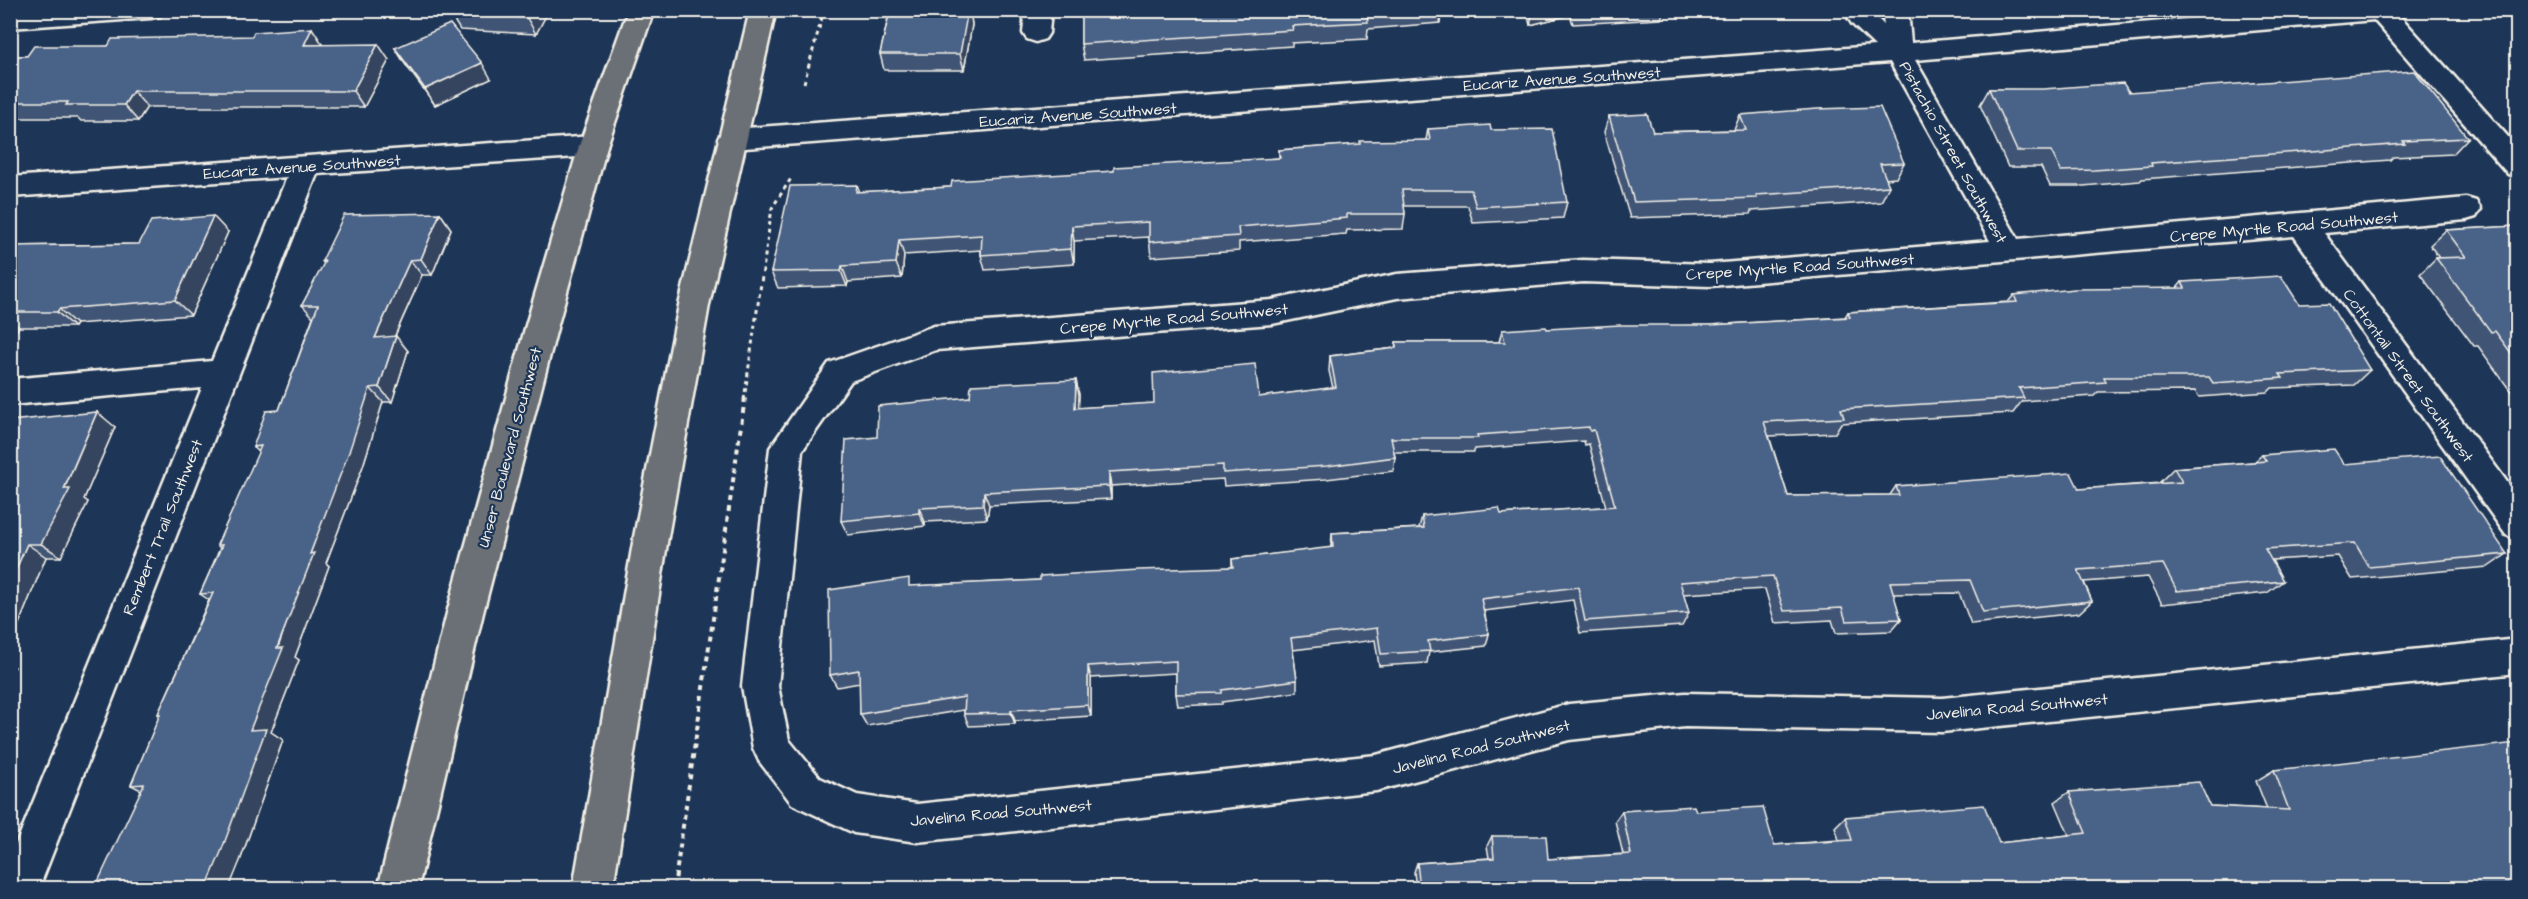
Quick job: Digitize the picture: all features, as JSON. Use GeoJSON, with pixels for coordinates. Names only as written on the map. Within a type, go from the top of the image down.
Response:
{"type":"FeatureCollection","features":[{"type":"Feature","properties":{"kind":"main road","name":"Unser Boulevard Southwest"},"geometry":{"type":"LineString","coordinates":[[398,888],[465,613],[543,321],[593,146],[641,10]]}},
{"type":"Feature","properties":{"kind":"main road"},"geometry":{"type":"LineString","coordinates":[[593,888],[651,537],[687,340],[763,10]]}},
{"type":"Feature","properties":{"kind":"street"},"geometry":{"type":"LineString","coordinates":[[10,20],[151,10]]}},
{"type":"Feature","properties":{"kind":"street"},"geometry":{"type":"LineString","coordinates":[[1856,10],[1861,18],[1898,53]]}},
{"type":"Feature","properties":{"kind":"street"},"geometry":{"type":"LineString","coordinates":[[1895,10],[1898,53]]}},
{"type":"Feature","properties":{"kind":"street"},"geometry":{"type":"LineString","coordinates":[[2386,11],[2517,167]]}},
{"type":"Feature","properties":{"kind":"street","name":"Eucariz Avenue Southwest"},"geometry":{"type":"LineString","coordinates":[[732,139],[1898,53],[2386,11]]}},
{"type":"Feature","properties":{"kind":"street","name":"Pistachio Street Southwest"},"geometry":{"type":"LineString","coordinates":[[1898,53],[2010,251]]}},
{"type":"Feature","properties":{"kind":"street","name":"Eucariz Avenue Southwest"},"geometry":{"type":"LineString","coordinates":[[10,188],[593,146]]}},
{"type":"Feature","properties":{"kind":"street","name":"Rembert Trail Southwest"},"geometry":{"type":"LineString","coordinates":[[19,888],[306,165]]}},
{"type":"Feature","properties":{"kind":"street","name":"Crepe Myrtle Road Southwest"},"geometry":{"type":"LineString","coordinates":[[786,448],[840,372],[934,338],[1272,312],[1397,286],[1571,272],[1710,275],[2010,251],[2466,209]]}},
{"type":"Feature","properties":{"kind":"street","name":"Cottontail Street Southwest"},"geometry":{"type":"LineString","coordinates":[[2301,224],[2517,525]]}},
{"type":"Feature","properties":{"kind":"street"},"geometry":{"type":"LineString","coordinates":[[10,392],[223,373]]}},
{"type":"Feature","properties":{"kind":"street","name":"Javelina Road Southwest"},"geometry":{"type":"LineString","coordinates":[[786,448],[760,686],[772,748],[807,791],[854,814],[917,823],[1376,773],[1569,722],[1685,710],[1942,715],[2517,656]]}},
{"type":"Feature","properties":{"kind":"path"},"geometry":{"type":"LineString","coordinates":[[804,83],[824,10]]}},
{"type":"Feature","properties":{"kind":"path"},"geometry":{"type":"LineString","coordinates":[[674,888],[772,208],[792,177]]}},
{"type":"Feature","properties":{"kind":"building"},"geometry":{"type":"Polygon","coordinates":[[[452,10],[531,10],[527,18],[450,14],[452,10]]]}},
{"type":"Feature","properties":{"kind":"building"},"geometry":{"type":"Polygon","coordinates":[[[890,10],[968,10],[960,54],[880,54],[890,10]]]}},
{"type":"Feature","properties":{"kind":"building"},"geometry":{"type":"Polygon","coordinates":[[[1081,10],[1402,10],[1367,14],[1368,22],[1292,26],[1293,30],[1081,44],[1081,10]]]}},
{"type":"Feature","properties":{"kind":"building"},"geometry":{"type":"Polygon","coordinates":[[[450,24],[482,63],[425,89],[395,48],[450,24]]]}},
{"type":"Feature","properties":{"kind":"building"},"geometry":{"type":"Polygon","coordinates":[[[312,28],[304,45],[378,44],[353,91],[133,91],[124,105],[10,102],[10,56],[27,56],[34,46],[108,46],[112,39],[252,36],[254,32],[312,28]]]}},
{"type":"Feature","properties":{"kind":"building"},"geometry":{"type":"Polygon","coordinates":[[[2414,71],[2468,138],[2403,141],[2405,144],[2151,163],[2152,166],[2061,171],[2051,151],[2017,151],[1989,89],[2043,89],[2123,83],[2129,92],[2414,71]]]}},
{"type":"Feature","properties":{"kind":"building"},"geometry":{"type":"Polygon","coordinates":[[[1880,107],[1904,163],[1880,164],[1889,186],[1756,195],[1757,198],[1634,202],[1609,116],[1647,114],[1653,132],[1746,130],[1740,115],[1880,107]]]}},
{"type":"Feature","properties":{"kind":"building"},"geometry":{"type":"Polygon","coordinates":[[[1490,125],[1491,130],[1552,129],[1567,202],[1476,207],[1471,190],[1402,190],[1405,214],[1347,214],[1347,218],[1238,227],[1239,236],[1149,242],[1149,222],[1072,226],[1071,249],[981,255],[982,235],[899,240],[896,263],[842,266],[841,271],[771,272],[790,186],[857,185],[856,192],[951,187],[952,181],[1114,171],[1114,167],[1280,158],[1279,150],[1360,144],[1360,141],[1430,140],[1428,129],[1490,125]]]}},
{"type":"Feature","properties":{"kind":"building"},"geometry":{"type":"Polygon","coordinates":[[[440,213],[421,259],[410,260],[375,338],[396,336],[379,387],[370,388],[349,452],[310,554],[314,553],[277,648],[283,648],[250,730],[266,729],[206,888],[95,888],[144,784],[131,785],[160,714],[158,714],[213,593],[200,594],[222,545],[217,545],[261,446],[253,447],[266,411],[279,410],[318,305],[302,305],[325,261],[322,261],[344,215],[440,213]]]}},
{"type":"Feature","properties":{"kind":"building"},"geometry":{"type":"Polygon","coordinates":[[[213,216],[175,300],[59,309],[57,312],[10,312],[10,246],[139,244],[151,221],[213,216]]]}},
{"type":"Feature","properties":{"kind":"building"},"geometry":{"type":"Polygon","coordinates":[[[2517,226],[2517,361],[2495,331],[2491,332],[2436,258],[2466,257],[2446,230],[2517,226]]]}},
{"type":"Feature","properties":{"kind":"building"},"geometry":{"type":"Polygon","coordinates":[[[2281,276],[2299,304],[2329,303],[2370,370],[2280,374],[2283,378],[2213,383],[2209,377],[2104,377],[2106,382],[2019,388],[2024,398],[1841,409],[1844,418],[1764,422],[1788,496],[1899,495],[1896,486],[2071,473],[2079,489],[2182,482],[2174,468],[2266,461],[2262,455],[2334,449],[2344,464],[2440,456],[2507,554],[2369,567],[2355,543],[2265,549],[2283,581],[2177,591],[2163,564],[2078,570],[2092,601],[1983,612],[1970,580],[1890,582],[1901,619],[1846,621],[1842,608],[1784,611],[1773,576],[1680,582],[1689,613],[1585,621],[1578,587],[1481,599],[1489,634],[1428,641],[1430,651],[1381,654],[1377,628],[1291,638],[1297,680],[1222,690],[1222,693],[1176,694],[1176,661],[1088,666],[1088,705],[1011,710],[1011,713],[964,714],[965,697],[860,714],[859,670],[830,675],[829,590],[909,578],[909,586],[1040,580],[1040,576],[1139,570],[1233,567],[1232,559],[1333,547],[1332,533],[1424,528],[1422,516],[1499,508],[1501,514],[1615,506],[1594,430],[1590,431],[1589,427],[1477,435],[1478,438],[1391,438],[1395,457],[1327,466],[1223,473],[1223,465],[1109,472],[1109,486],[984,492],[983,505],[919,508],[919,513],[841,521],[846,440],[877,437],[878,406],[970,397],[971,385],[1076,380],[1075,408],[1154,403],[1153,373],[1255,364],[1259,397],[1336,387],[1330,356],[1396,348],[1396,342],[1505,342],[1502,330],[1546,327],[1547,329],[1620,325],[1710,325],[1850,317],[1848,312],[2017,302],[2014,295],[2075,289],[2185,288],[2182,282],[2281,276]]]}},
{"type":"Feature","properties":{"kind":"building"},"geometry":{"type":"Polygon","coordinates":[[[97,412],[64,489],[70,489],[41,544],[27,544],[10,583],[10,421],[97,412]]]}},
{"type":"Feature","properties":{"kind":"building"},"geometry":{"type":"Polygon","coordinates":[[[2517,743],[2517,888],[1420,888],[1417,863],[1494,858],[1492,836],[1546,836],[1548,859],[1631,854],[1622,811],[1694,806],[1696,811],[1763,807],[1774,845],[1852,840],[1845,817],[1984,805],[1999,843],[2086,833],[2069,792],[2199,782],[2210,806],[2289,810],[2274,770],[2517,743]]]}},
{"type":"Feature","properties":{"kind":"building"},"geometry":{"type":"Polygon","coordinates":[[[1327,881],[1328,888],[1263,888],[1273,887],[1273,885],[1327,881]]]}}]}
